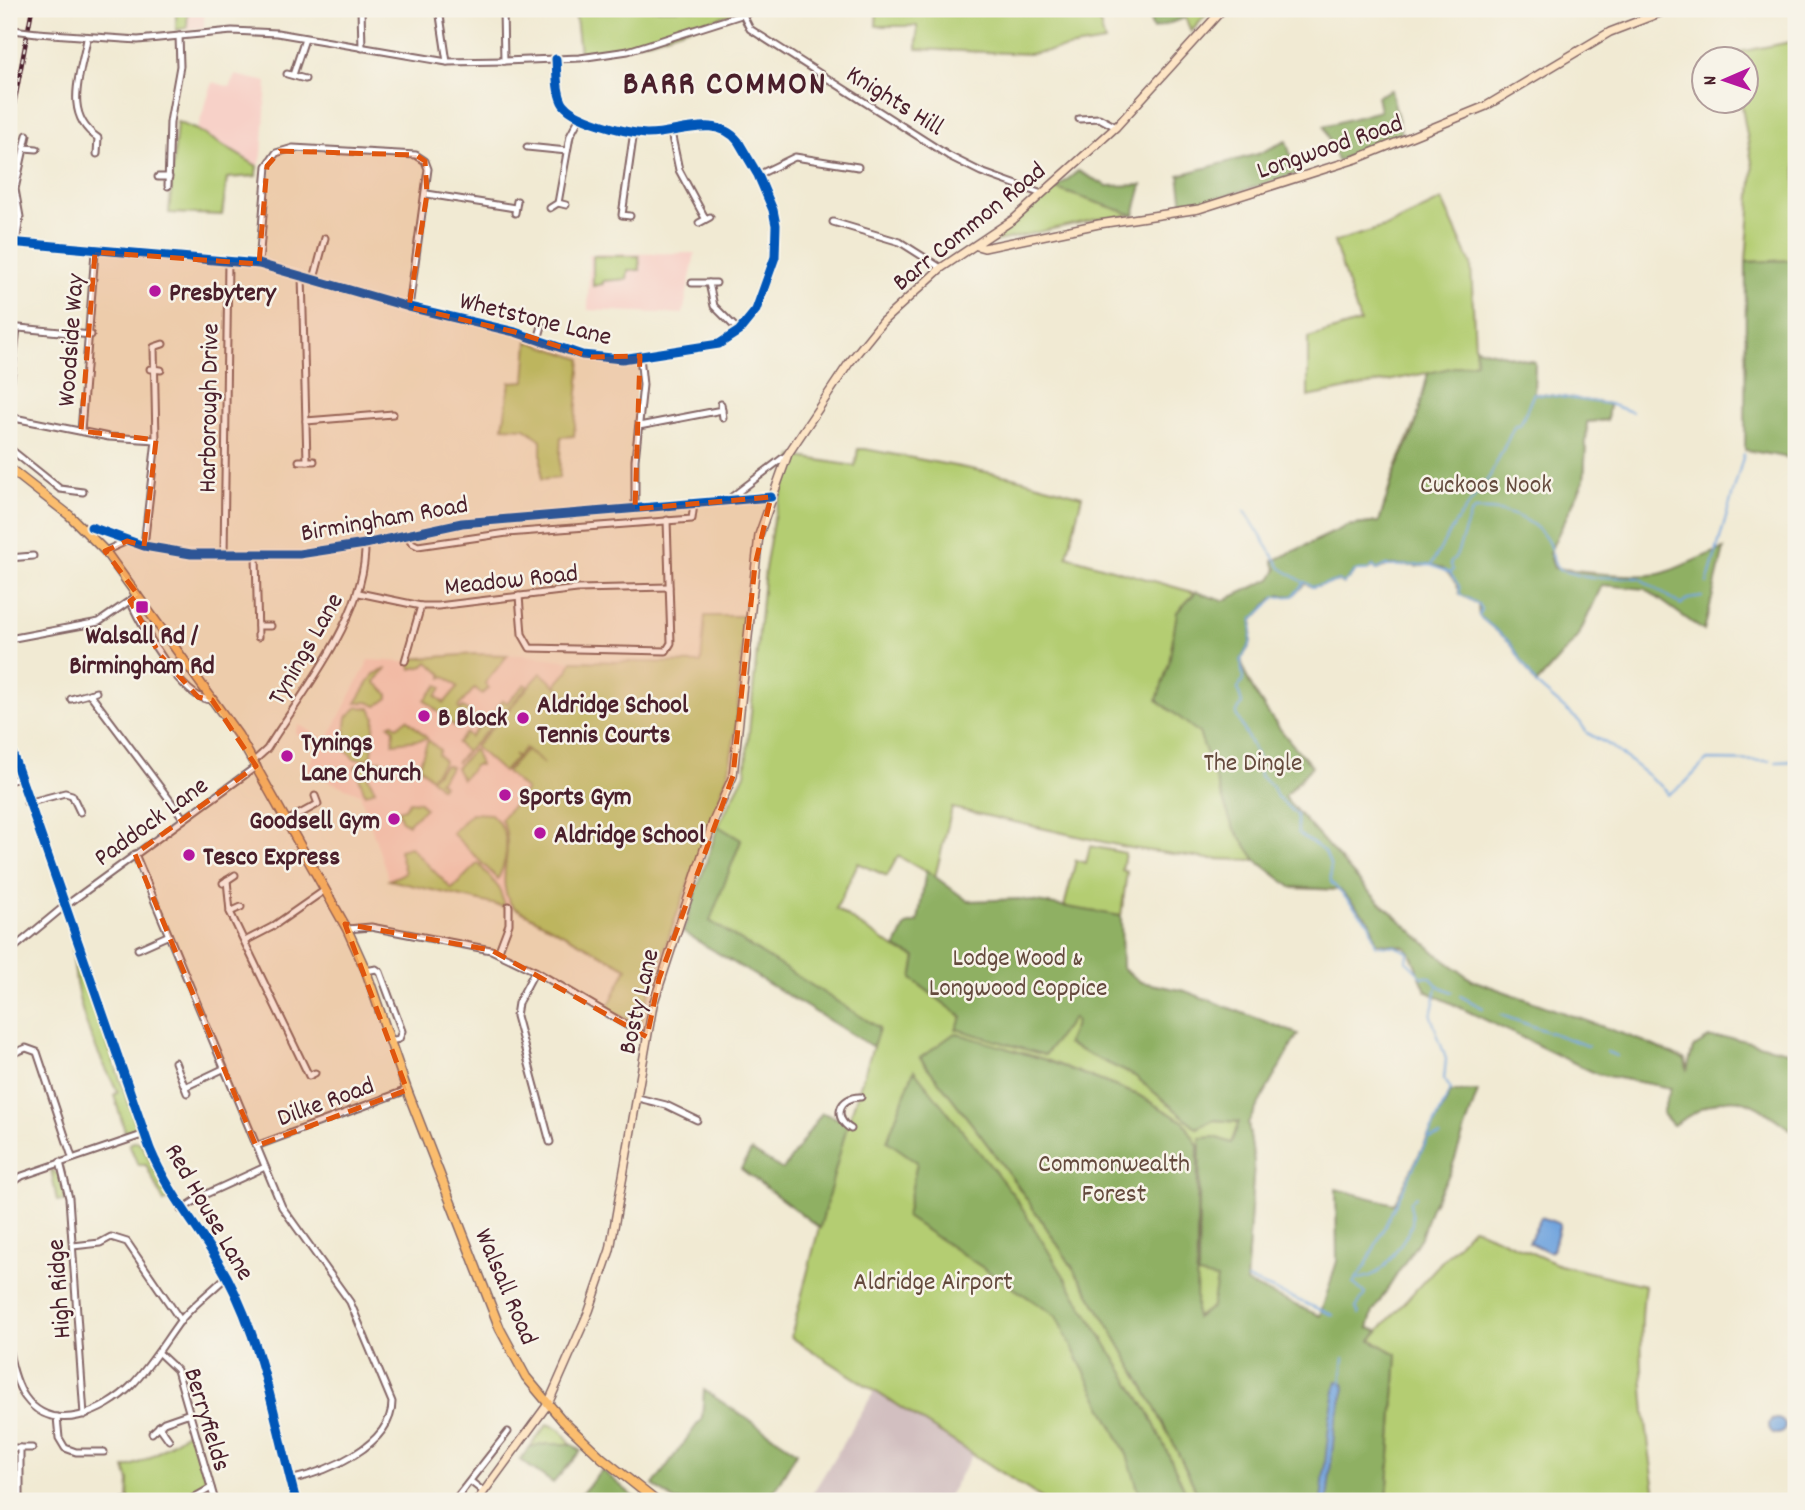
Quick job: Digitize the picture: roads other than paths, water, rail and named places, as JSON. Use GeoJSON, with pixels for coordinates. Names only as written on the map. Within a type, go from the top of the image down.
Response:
{"type":"FeatureCollection","features":[{"type":"Feature","properties":{"kind":"main road","name":"Barr Common Road"},"geometry":{"type":"LineString","coordinates":[[771,497],[788,454],[866,341],[941,268],[977,246],[1042,194],[1116,127],[1223,9]]}},
{"type":"Feature","properties":{"kind":"main road","name":"Longwood Road"},"geometry":{"type":"LineString","coordinates":[[977,246],[984,248],[1099,224],[1189,212],[1282,184],[1420,135],[1486,106],[1610,32],[1670,9]]}},
{"type":"Feature","properties":{"kind":"main road","name":"Walsall Road"},"geometry":{"type":"LineString","coordinates":[[9,468],[105,551],[134,598],[212,700],[255,763],[347,929],[366,971],[407,1090],[500,1329],[526,1377],[580,1438],[656,1501]]}},
{"type":"Feature","properties":{"kind":"main road","name":"Bosty Lane"},"geometry":{"type":"LineString","coordinates":[[477,1501],[548,1404],[589,1311],[610,1250],[659,979],[733,776],[746,680],[759,535],[771,497]]}},
{"type":"Feature","properties":{"kind":"street"},"geometry":{"type":"LineString","coordinates":[[361,9],[362,48]]}},
{"type":"Feature","properties":{"kind":"street"},"geometry":{"type":"LineString","coordinates":[[439,9],[447,62]]}},
{"type":"Feature","properties":{"kind":"street"},"geometry":{"type":"LineString","coordinates":[[503,9],[504,61]]}},
{"type":"Feature","properties":{"kind":"street"},"geometry":{"type":"LineString","coordinates":[[11,30],[87,39],[138,40],[232,32],[276,33],[447,62],[504,61],[556,59],[628,51],[760,9]]}},
{"type":"Feature","properties":{"kind":"street","name":"Knights Hill"},"geometry":{"type":"LineString","coordinates":[[743,15],[750,29],[949,156],[981,172],[1042,194]]}},
{"type":"Feature","properties":{"kind":"street"},"geometry":{"type":"LineString","coordinates":[[168,186],[170,122],[180,66],[179,36]]}},
{"type":"Feature","properties":{"kind":"street"},"geometry":{"type":"LineString","coordinates":[[87,39],[76,108],[83,127],[98,138],[97,154]]}},
{"type":"Feature","properties":{"kind":"street"},"geometry":{"type":"LineString","coordinates":[[305,39],[290,75],[305,79]]}},
{"type":"Feature","properties":{"kind":"street"},"geometry":{"type":"LineString","coordinates":[[556,59],[561,100],[567,109],[580,117],[567,150],[558,203]]}},
{"type":"Feature","properties":{"kind":"street","name":"Whetstone Lane"},"geometry":{"type":"LineString","coordinates":[[9,242],[95,252],[259,264],[599,359],[640,356],[719,344],[739,331],[756,310],[767,285],[778,241],[773,210],[758,175],[732,133],[712,126],[671,132],[634,131],[580,117]]}},
{"type":"Feature","properties":{"kind":"street"},"geometry":{"type":"LineString","coordinates":[[1079,119],[1099,118],[1116,127]]}},
{"type":"Feature","properties":{"kind":"street"},"geometry":{"type":"LineString","coordinates":[[630,216],[622,215],[634,131]]}},
{"type":"Feature","properties":{"kind":"street"},"geometry":{"type":"LineString","coordinates":[[671,132],[679,170],[708,218],[699,223]]}},
{"type":"Feature","properties":{"kind":"street"},"geometry":{"type":"LineString","coordinates":[[16,243],[20,217],[15,189],[27,135]]}},
{"type":"Feature","properties":{"kind":"street"},"geometry":{"type":"LineString","coordinates":[[527,147],[567,150]]}},
{"type":"Feature","properties":{"kind":"street"},"geometry":{"type":"LineString","coordinates":[[24,148],[37,149]]}},
{"type":"Feature","properties":{"kind":"street"},"geometry":{"type":"LineString","coordinates":[[259,264],[267,166],[282,150],[296,148],[416,155],[425,161],[428,169],[427,194],[409,307]]}},
{"type":"Feature","properties":{"kind":"street"},"geometry":{"type":"LineString","coordinates":[[758,175],[795,157],[858,167]]}},
{"type":"Feature","properties":{"kind":"street"},"geometry":{"type":"LineString","coordinates":[[845,172],[846,163]]}},
{"type":"Feature","properties":{"kind":"street"},"geometry":{"type":"LineString","coordinates":[[158,177],[169,177]]}},
{"type":"Feature","properties":{"kind":"street"},"geometry":{"type":"LineString","coordinates":[[427,194],[515,207]]}},
{"type":"Feature","properties":{"kind":"street"},"geometry":{"type":"LineString","coordinates":[[550,208],[558,203],[566,205]]}},
{"type":"Feature","properties":{"kind":"street"},"geometry":{"type":"LineString","coordinates":[[833,222],[900,242],[941,268]]}},
{"type":"Feature","properties":{"kind":"street"},"geometry":{"type":"LineString","coordinates":[[314,279],[324,241],[332,245]]}},
{"type":"Feature","properties":{"kind":"street","name":"Woodside Way"},"geometry":{"type":"LineString","coordinates":[[81,431],[95,252]]}},
{"type":"Feature","properties":{"kind":"street","name":"Harborough Drive"},"geometry":{"type":"LineString","coordinates":[[224,555],[228,261]]}},
{"type":"Feature","properties":{"kind":"street"},"geometry":{"type":"LineString","coordinates":[[302,276],[307,461]]}},
{"type":"Feature","properties":{"kind":"street"},"geometry":{"type":"LineString","coordinates":[[692,283],[716,283]]}},
{"type":"Feature","properties":{"kind":"street"},"geometry":{"type":"LineString","coordinates":[[709,284],[714,306],[739,331]]}},
{"type":"Feature","properties":{"kind":"street"},"geometry":{"type":"LineString","coordinates":[[538,340],[542,326]]}},
{"type":"Feature","properties":{"kind":"street"},"geometry":{"type":"LineString","coordinates":[[9,327],[90,335]]}},
{"type":"Feature","properties":{"kind":"street"},"geometry":{"type":"LineString","coordinates":[[9,396],[17,328]]}},
{"type":"Feature","properties":{"kind":"street"},"geometry":{"type":"LineString","coordinates":[[144,546],[156,440],[153,345],[163,344]]}},
{"type":"Feature","properties":{"kind":"street"},"geometry":{"type":"LineString","coordinates":[[635,509],[635,460],[643,385],[640,356]]}},
{"type":"Feature","properties":{"kind":"street"},"geometry":{"type":"LineString","coordinates":[[639,426],[722,407],[723,418]]}},
{"type":"Feature","properties":{"kind":"street"},"geometry":{"type":"LineString","coordinates":[[306,421],[393,414]]}},
{"type":"Feature","properties":{"kind":"street"},"geometry":{"type":"LineString","coordinates":[[9,418],[109,437],[156,440]]}},
{"type":"Feature","properties":{"kind":"street"},"geometry":{"type":"LineString","coordinates":[[9,449],[69,495],[83,492]]}},
{"type":"Feature","properties":{"kind":"street"},"geometry":{"type":"LineString","coordinates":[[726,501],[788,454]]}},
{"type":"Feature","properties":{"kind":"street"},"geometry":{"type":"LineString","coordinates":[[299,461],[314,461]]}},
{"type":"Feature","properties":{"kind":"street","name":"Birmingham Road"},"geometry":{"type":"LineString","coordinates":[[92,527],[144,546],[256,556],[314,553],[474,521],[771,497]]}},
{"type":"Feature","properties":{"kind":"street","name":"Birmingham Road"},"geometry":{"type":"LineString","coordinates":[[407,535],[412,543],[418,546],[506,533],[692,519],[694,504]]}},
{"type":"Feature","properties":{"kind":"street"},"geometry":{"type":"LineString","coordinates":[[519,596],[522,634],[530,648],[662,653],[671,643],[667,520]]}},
{"type":"Feature","properties":{"kind":"street"},"geometry":{"type":"LineString","coordinates":[[9,526],[10,558],[33,556]]}},
{"type":"Feature","properties":{"kind":"street"},"geometry":{"type":"LineString","coordinates":[[105,551],[127,541]]}},
{"type":"Feature","properties":{"kind":"street","name":"Tynings Lane"},"geometry":{"type":"LineString","coordinates":[[255,763],[267,750],[337,638],[359,593],[365,544]]}},
{"type":"Feature","properties":{"kind":"street"},"geometry":{"type":"LineString","coordinates":[[256,556],[258,636]]}},
{"type":"Feature","properties":{"kind":"street","name":"Meadow Road"},"geometry":{"type":"LineString","coordinates":[[359,593],[421,606],[586,589],[669,587]]}},
{"type":"Feature","properties":{"kind":"street"},"geometry":{"type":"LineString","coordinates":[[9,639],[99,622],[134,598]]}},
{"type":"Feature","properties":{"kind":"street","name":"Walsall Road"},"geometry":{"type":"LineString","coordinates":[[134,598],[144,631],[178,676],[198,697],[212,700]]}},
{"type":"Feature","properties":{"kind":"street"},"geometry":{"type":"LineString","coordinates":[[405,661],[421,606]]}},
{"type":"Feature","properties":{"kind":"street"},"geometry":{"type":"LineString","coordinates":[[258,626],[271,626]]}},
{"type":"Feature","properties":{"kind":"street"},"geometry":{"type":"LineString","coordinates":[[72,699],[93,693],[184,820]]}},
{"type":"Feature","properties":{"kind":"street","name":"Red House Lane"},"geometry":{"type":"LineString","coordinates":[[9,744],[27,803],[157,1167],[181,1210],[227,1276],[253,1336],[296,1501]]}},
{"type":"Feature","properties":{"kind":"street","name":"Paddock Lane"},"geometry":{"type":"LineString","coordinates":[[9,952],[65,906],[184,820],[255,763]]}},
{"type":"Feature","properties":{"kind":"street"},"geometry":{"type":"LineString","coordinates":[[9,781],[19,778]]}},
{"type":"Feature","properties":{"kind":"street"},"geometry":{"type":"LineString","coordinates":[[27,803],[65,793],[72,795],[79,809],[68,810]]}},
{"type":"Feature","properties":{"kind":"street"},"geometry":{"type":"LineString","coordinates":[[287,821],[322,802],[315,796]]}},
{"type":"Feature","properties":{"kind":"street"},"geometry":{"type":"LineString","coordinates":[[135,854],[222,1069],[290,1221],[349,1302],[392,1402],[390,1415],[362,1450],[333,1467],[290,1480]]}},
{"type":"Feature","properties":{"kind":"street"},"geometry":{"type":"LineString","coordinates":[[235,875],[225,881],[230,912],[258,960],[309,1076],[315,1073]]}},
{"type":"Feature","properties":{"kind":"street"},"geometry":{"type":"LineString","coordinates":[[245,940],[272,927],[325,890]]}},
{"type":"Feature","properties":{"kind":"street"},"geometry":{"type":"LineString","coordinates":[[498,953],[509,923],[509,906]]}},
{"type":"Feature","properties":{"kind":"street"},"geometry":{"type":"LineString","coordinates":[[230,912],[241,907]]}},
{"type":"Feature","properties":{"kind":"street"},"geometry":{"type":"LineString","coordinates":[[347,929],[364,926],[418,934],[498,953],[535,971],[647,1037]]}},
{"type":"Feature","properties":{"kind":"street"},"geometry":{"type":"LineString","coordinates":[[138,949],[167,936]]}},
{"type":"Feature","properties":{"kind":"street","name":"Walsall Road"},"geometry":{"type":"LineString","coordinates":[[366,971],[376,969],[380,972],[402,1031],[401,1037],[390,1041]]}},
{"type":"Feature","properties":{"kind":"street"},"geometry":{"type":"LineString","coordinates":[[535,971],[518,1003],[516,1016],[550,1142]]}},
{"type":"Feature","properties":{"kind":"street"},"geometry":{"type":"LineString","coordinates":[[9,1055],[26,1048],[37,1052],[72,1157]]}},
{"type":"Feature","properties":{"kind":"street"},"geometry":{"type":"LineString","coordinates":[[175,1062],[186,1090],[222,1069]]}},
{"type":"Feature","properties":{"kind":"street","name":"Dilke Road"},"geometry":{"type":"LineString","coordinates":[[256,1146],[407,1090]]}},
{"type":"Feature","properties":{"kind":"street"},"geometry":{"type":"LineString","coordinates":[[851,1129],[840,1119],[839,1112],[844,1102],[852,1097],[861,1097]]}},
{"type":"Feature","properties":{"kind":"street"},"geometry":{"type":"LineString","coordinates":[[638,1098],[666,1105],[697,1121]]}},
{"type":"Feature","properties":{"kind":"street"},"geometry":{"type":"LineString","coordinates":[[547,1132],[555,1131]]}},
{"type":"Feature","properties":{"kind":"street"},"geometry":{"type":"LineString","coordinates":[[9,1185],[22,1176],[72,1157],[145,1134]]}},
{"type":"Feature","properties":{"kind":"street","name":"High Ridge"},"geometry":{"type":"LineString","coordinates":[[61,1162],[69,1198],[84,1415]]}},
{"type":"Feature","properties":{"kind":"street"},"geometry":{"type":"LineString","coordinates":[[181,1210],[204,1195],[265,1167]]}},
{"type":"Feature","properties":{"kind":"street"},"geometry":{"type":"LineString","coordinates":[[73,1246],[100,1243],[111,1237],[127,1242],[181,1321]]}},
{"type":"Feature","properties":{"kind":"street"},"geometry":{"type":"LineString","coordinates":[[9,1352],[26,1399],[38,1409],[57,1417],[84,1415],[123,1392],[160,1354],[181,1321],[227,1276]]}},
{"type":"Feature","properties":{"kind":"street","name":"Berryfields"},"geometry":{"type":"LineString","coordinates":[[160,1354],[177,1370],[215,1501]]}},
{"type":"Feature","properties":{"kind":"street"},"geometry":{"type":"LineString","coordinates":[[152,1433],[159,1426],[190,1413]]}},
{"type":"Feature","properties":{"kind":"street"},"geometry":{"type":"LineString","coordinates":[[57,1417],[59,1438],[65,1448],[104,1452]]}},
{"type":"Feature","properties":{"kind":"street"},"geometry":{"type":"LineString","coordinates":[[159,1426],[169,1440]]}},
{"type":"Feature","properties":{"kind":"street"},"geometry":{"type":"LineString","coordinates":[[454,1501],[502,1446],[508,1432]]}},
{"type":"Feature","properties":{"kind":"street"},"geometry":{"type":"LineString","coordinates":[[10,1448],[32,1448]]}},
{"type":"Feature","properties":{"kind":"street"},"geometry":{"type":"LineString","coordinates":[[20,1448],[20,1501]]}},
{"type":"Feature","properties":{"kind":"street"},"geometry":{"type":"LineString","coordinates":[[94,1452],[94,1461]]}},
{"type":"Feature","properties":{"kind":"street"},"geometry":{"type":"LineString","coordinates":[[470,1481],[484,1492]]}},
{"type":"Feature","properties":{"kind":"street"},"geometry":{"type":"LineString","coordinates":[[188,1501],[211,1488]]}},
{"type":"Feature","properties":{"kind":"street"},"geometry":{"type":"LineString","coordinates":[[122,1501],[128,1501]]}},
{"type":"Feature","properties":{"kind":"water"},"geometry":{"type":"Polygon","coordinates":[[[1541,1217],[1560,1224],[1553,1250],[1549,1252],[1529,1242],[1541,1217]]]}},
{"type":"Feature","properties":{"kind":"water"},"geometry":{"type":"Polygon","coordinates":[[[1337,1381],[1344,1383],[1345,1389],[1335,1426],[1327,1501],[1321,1501],[1330,1417],[1337,1381]]]}},
{"type":"Feature","properties":{"kind":"water"},"geometry":{"type":"Polygon","coordinates":[[[1777,1418],[1785,1426],[1777,1434],[1769,1426],[1777,1418]]]}},
{"type":"Feature","properties":{"kind":"waterway"},"geometry":{"type":"LineString","coordinates":[[1431,565],[1454,525],[1490,476],[1515,425],[1520,425],[1534,393],[1609,404],[1632,412]]}},
{"type":"Feature","properties":{"kind":"waterway"},"geometry":{"type":"LineString","coordinates":[[1707,584],[1744,454]]}},
{"type":"Feature","properties":{"kind":"waterway"},"geometry":{"type":"LineString","coordinates":[[1452,992],[1437,985],[1430,977],[1422,977],[1407,962],[1408,952],[1394,946],[1376,945],[1369,923],[1331,882],[1330,864],[1325,852],[1298,833],[1297,815],[1277,797],[1273,787],[1260,776],[1257,756],[1236,714],[1242,704],[1238,689],[1243,680],[1241,659],[1250,645],[1253,619],[1276,597],[1293,596],[1305,582],[1312,587],[1338,581],[1343,584],[1355,571],[1367,571],[1373,566],[1377,570],[1384,566],[1431,565],[1450,573],[1453,570],[1450,564],[1457,554],[1470,515],[1475,510],[1517,516],[1536,527],[1549,544],[1559,570],[1586,577],[1639,578],[1681,605],[1688,599],[1702,597]]}},
{"type":"Feature","properties":{"kind":"waterway"},"geometry":{"type":"LineString","coordinates":[[1245,511],[1281,568],[1303,582]]}},
{"type":"Feature","properties":{"kind":"waterway"},"geometry":{"type":"LineString","coordinates":[[1450,573],[1459,586],[1460,594],[1478,604],[1481,609],[1479,616],[1510,642],[1536,684],[1580,722],[1587,733],[1611,746],[1666,790],[1667,795],[1684,784],[1707,760],[1770,761]]}},
{"type":"Feature","properties":{"kind":"waterway"},"geometry":{"type":"LineString","coordinates":[[1776,762],[1796,761]]}},
{"type":"Feature","properties":{"kind":"waterway"},"geometry":{"type":"LineString","coordinates":[[1428,1138],[1451,1089],[1444,1079],[1446,1059],[1431,1016],[1437,987]]}},
{"type":"Feature","properties":{"kind":"waterway"},"geometry":{"type":"LineString","coordinates":[[1460,996],[1483,1008]]}},
{"type":"Feature","properties":{"kind":"waterway"},"geometry":{"type":"LineString","coordinates":[[1501,1015],[1588,1046]]}},
{"type":"Feature","properties":{"kind":"waterway"},"geometry":{"type":"LineString","coordinates":[[1607,1052],[1617,1056]]}},
{"type":"Feature","properties":{"kind":"waterway"},"geometry":{"type":"LineString","coordinates":[[1359,1314],[1356,1308],[1365,1294],[1353,1283],[1365,1267],[1428,1139],[1440,1136]]}},
{"type":"Feature","properties":{"kind":"waterway"},"geometry":{"type":"LineString","coordinates":[[1357,1279],[1379,1271],[1393,1255],[1411,1227],[1413,1217],[1410,1202],[1416,1196]]}},
{"type":"Feature","properties":{"kind":"waterway"},"geometry":{"type":"LineString","coordinates":[[1247,1279],[1333,1315]]}},
{"type":"Feature","properties":{"kind":"waterway"},"geometry":{"type":"LineString","coordinates":[[1341,1382],[1344,1358]]}},
{"type":"Feature","properties":{"kind":"railway"},"geometry":{"type":"LineString","coordinates":[[9,131],[32,9]]}},
{"type":"Feature","properties":{"kind":"place","name":"Presbytery"},"geometry":{"type":"Point","coordinates":[155,291]}},
{"type":"Feature","properties":{"kind":"place","name":"Walsall Rd / Birmingham Rd"},"geometry":{"type":"Point","coordinates":[142,607]}},
{"type":"Feature","properties":{"kind":"place","name":"B Block"},"geometry":{"type":"Point","coordinates":[424,716]}},
{"type":"Feature","properties":{"kind":"place","name":"Aldridge School Tennis Courts"},"geometry":{"type":"Point","coordinates":[523,718]}},
{"type":"Feature","properties":{"kind":"place","name":"Tynings Lane Church"},"geometry":{"type":"Point","coordinates":[287,756]}},
{"type":"Feature","properties":{"kind":"place","name":"Sports Gym"},"geometry":{"type":"Point","coordinates":[505,795]}},
{"type":"Feature","properties":{"kind":"place","name":"Goodsell Gym"},"geometry":{"type":"Point","coordinates":[394,819]}},
{"type":"Feature","properties":{"kind":"place","name":"Aldridge School"},"geometry":{"type":"Point","coordinates":[540,833]}},
{"type":"Feature","properties":{"kind":"place","name":"Tesco Express"},"geometry":{"type":"Point","coordinates":[189,855]}},
{"type":"Feature","properties":{"kind":"district","name":"BARR COMMON"},"geometry":{"type":"Point","coordinates":[725,81]}},
{"type":"Feature","properties":{"kind":"park label","name":"Cuckoos Nook"},"geometry":{"type":"Point","coordinates":[1486,483]}},
{"type":"Feature","properties":{"kind":"park label","name":"The Dingle"},"geometry":{"type":"Point","coordinates":[1253,761]}},
{"type":"Feature","properties":{"kind":"park label","name":"Lodge Wood & Longwood Coppice"},"geometry":{"type":"Point","coordinates":[1018,971]}},
{"type":"Feature","properties":{"kind":"park label","name":"Commonwealth Forest"},"geometry":{"type":"Point","coordinates":[1114,1177]}},
{"type":"Feature","properties":{"kind":"park label","name":"Aldridge Airport"},"geometry":{"type":"Point","coordinates":[933,1280]}}]}
